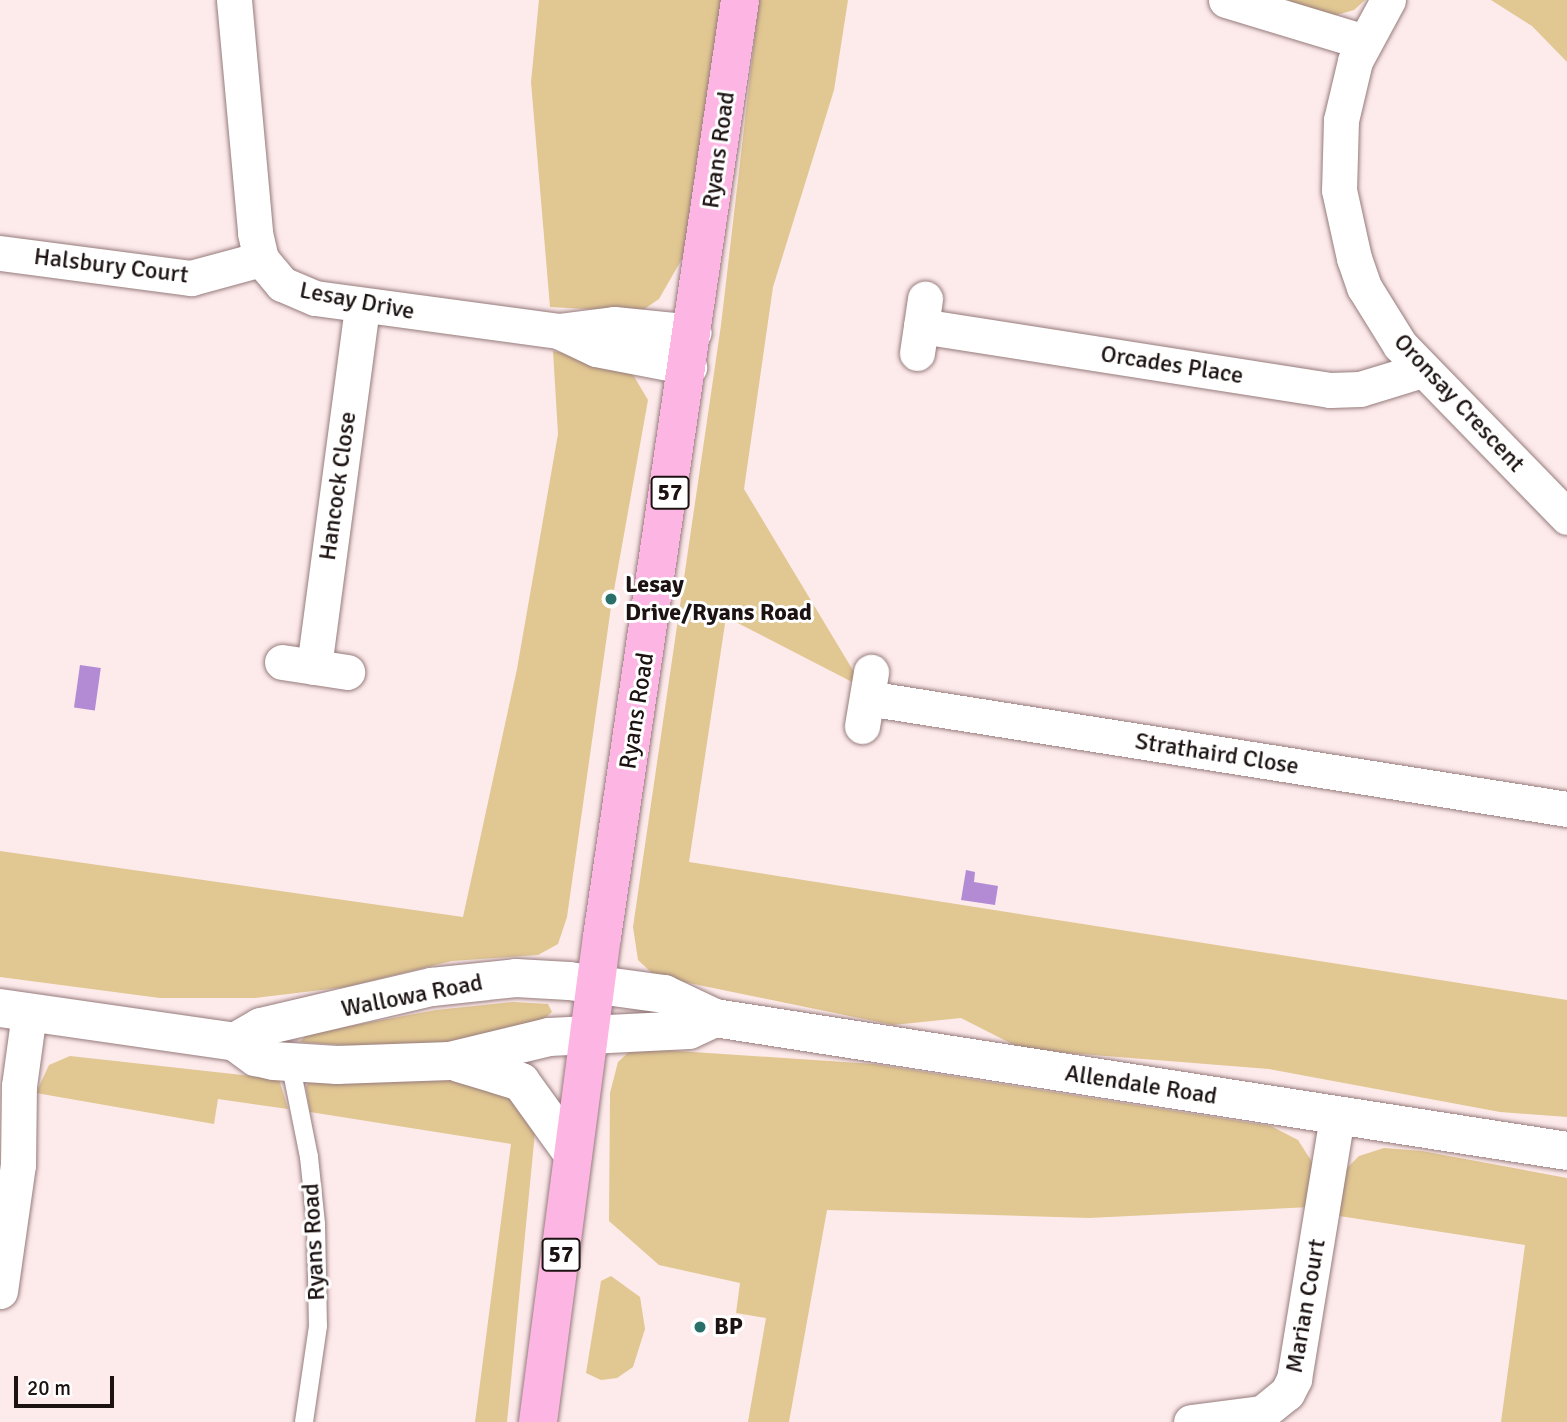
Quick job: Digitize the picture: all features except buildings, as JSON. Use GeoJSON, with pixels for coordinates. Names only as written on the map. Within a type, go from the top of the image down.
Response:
{"type":"FeatureCollection","features":[{"type":"Feature","properties":{"kind":"main road","name":"Ryans Road"},"geometry":{"type":"LineString","coordinates":[[538,1422],[596,985],[692,349],[740,0]]}},
{"type":"Feature","properties":{"kind":"street"},"geometry":{"type":"LineString","coordinates":[[234,0],[261,259]]}},
{"type":"Feature","properties":{"kind":"street"},"geometry":{"type":"LineString","coordinates":[[1226,0],[1364,42]]}},
{"type":"Feature","properties":{"kind":"street","name":"Oronsay Crescent"},"geometry":{"type":"LineString","coordinates":[[1388,0],[1364,42],[1348,83],[1340,120],[1339,179],[1345,227],[1364,287],[1400,345],[1422,370],[1567,517]]}},
{"type":"Feature","properties":{"kind":"street","name":"Halsbury Court"},"geometry":{"type":"LineString","coordinates":[[0,253],[191,278],[261,259]]}},
{"type":"Feature","properties":{"kind":"street","name":"Lesay Drive"},"geometry":{"type":"LineString","coordinates":[[261,259],[269,273],[296,293],[362,305],[558,331],[614,324],[692,349]]}},
{"type":"Feature","properties":{"kind":"street","name":"Hancock Close"},"geometry":{"type":"LineString","coordinates":[[314,667],[362,305]]}},
{"type":"Feature","properties":{"kind":"street","name":"Orcades Place"},"geometry":{"type":"LineString","coordinates":[[921,326],[1330,390],[1360,389],[1422,370]]}},
{"type":"Feature","properties":{"kind":"street","name":"Strathaird Close"},"geometry":{"type":"LineString","coordinates":[[867,699],[1567,809]]}},
{"type":"Feature","properties":{"kind":"street","name":"Wallowa Road"},"geometry":{"type":"LineString","coordinates":[[235,1042],[261,1027],[432,987],[516,978],[596,985]]}},
{"type":"Feature","properties":{"kind":"street","name":"Allendale Road"},"geometry":{"type":"LineString","coordinates":[[596,985],[664,994],[715,1018],[1567,1151]]}},
{"type":"Feature","properties":{"kind":"street"},"geometry":{"type":"LineString","coordinates":[[0,1291],[18,1165],[19,1086],[14,1011],[235,1042],[256,1057],[290,1062],[450,1061],[590,1032]]}},
{"type":"Feature","properties":{"kind":"street","name":"Allendale Road"},"geometry":{"type":"LineString","coordinates":[[590,1032],[668,1032],[700,1027],[715,1018]]}},
{"type":"Feature","properties":{"kind":"street"},"geometry":{"type":"LineString","coordinates":[[450,1061],[490,1069],[521,1082],[573,1154]]}},
{"type":"Feature","properties":{"kind":"street","name":"Marian Court"},"geometry":{"type":"LineString","coordinates":[[1191,1422],[1262,1413],[1287,1393],[1294,1379],[1337,1116]]}},
{"type":"Feature","properties":{"kind":"lane","name":"Ryans Road"},"geometry":{"type":"LineString","coordinates":[[290,1062],[309,1157],[316,1224],[318,1326],[304,1422]]}},
{"type":"Feature","properties":{"kind":"shaded area"},"geometry":{"type":"Polygon","coordinates":[[[539,0],[723,0],[683,257],[659,299],[640,312],[550,307],[531,82],[539,0]]]}},
{"type":"Feature","properties":{"kind":"shaded area"},"geometry":{"type":"Polygon","coordinates":[[[759,0],[848,0],[834,90],[773,287],[744,489],[857,677],[856,684],[726,617],[689,862],[1567,1000],[1567,1117],[1500,1112],[1269,1069],[1018,1047],[961,1018],[893,1025],[655,976],[638,960],[633,927],[721,325],[759,0]]]}},
{"type":"Feature","properties":{"kind":"shaded area"},"geometry":{"type":"Polygon","coordinates":[[[1268,0],[1365,0],[1354,10],[1330,17],[1268,0]]]}},
{"type":"Feature","properties":{"kind":"shaded area"},"geometry":{"type":"Polygon","coordinates":[[[1491,0],[1567,0],[1567,62],[1532,26],[1491,0]]]}},
{"type":"Feature","properties":{"kind":"shaded area"},"geometry":{"type":"Polygon","coordinates":[[[553,351],[603,361],[632,373],[648,400],[611,607],[567,917],[558,944],[538,955],[452,961],[346,987],[255,998],[160,998],[0,977],[0,851],[463,917],[517,669],[558,434],[553,351]]]}},
{"type":"Feature","properties":{"kind":"shaded area"},"geometry":{"type":"Polygon","coordinates":[[[80,665],[101,668],[95,711],[74,708],[80,665]]]}},
{"type":"Feature","properties":{"kind":"shaded area"},"geometry":{"type":"Polygon","coordinates":[[[966,870],[975,872],[974,882],[998,886],[995,905],[961,900],[966,870]]]}},
{"type":"Feature","properties":{"kind":"shaded area"},"geometry":{"type":"Polygon","coordinates":[[[513,1002],[548,1004],[552,1012],[542,1021],[502,1037],[393,1049],[300,1042],[307,1034],[436,1010],[513,1002]]]}},
{"type":"Feature","properties":{"kind":"shaded area"},"geometry":{"type":"Polygon","coordinates":[[[633,1048],[874,1064],[1271,1126],[1298,1140],[1312,1162],[1310,1207],[1089,1218],[827,1210],[789,1422],[748,1422],[766,1318],[736,1313],[740,1283],[659,1265],[609,1221],[610,1093],[618,1062],[633,1048]]]}},
{"type":"Feature","properties":{"kind":"shaded area"},"geometry":{"type":"Polygon","coordinates":[[[70,1056],[279,1079],[288,1109],[218,1099],[214,1124],[36,1093],[49,1065],[70,1056]]]}},
{"type":"Feature","properties":{"kind":"shaded area"},"geometry":{"type":"Polygon","coordinates":[[[466,1080],[502,1088],[535,1132],[507,1422],[475,1422],[511,1144],[310,1112],[306,1087],[309,1082],[466,1080]]]}},
{"type":"Feature","properties":{"kind":"shaded area"},"geometry":{"type":"Polygon","coordinates":[[[1384,1148],[1422,1151],[1567,1178],[1567,1422],[1501,1422],[1525,1245],[1333,1215],[1344,1171],[1359,1156],[1384,1148]]]}},
{"type":"Feature","properties":{"kind":"shaded area"},"geometry":{"type":"Polygon","coordinates":[[[611,1276],[640,1297],[645,1329],[633,1367],[617,1378],[601,1380],[586,1373],[601,1281],[611,1276]]]}},
{"type":"Feature","properties":{"kind":"place","name":"Lesay Drive/Ryans Road"},"geometry":{"type":"Point","coordinates":[611,599]}},
{"type":"Feature","properties":{"kind":"place","name":"BP"},"geometry":{"type":"Point","coordinates":[700,1327]}}]}
